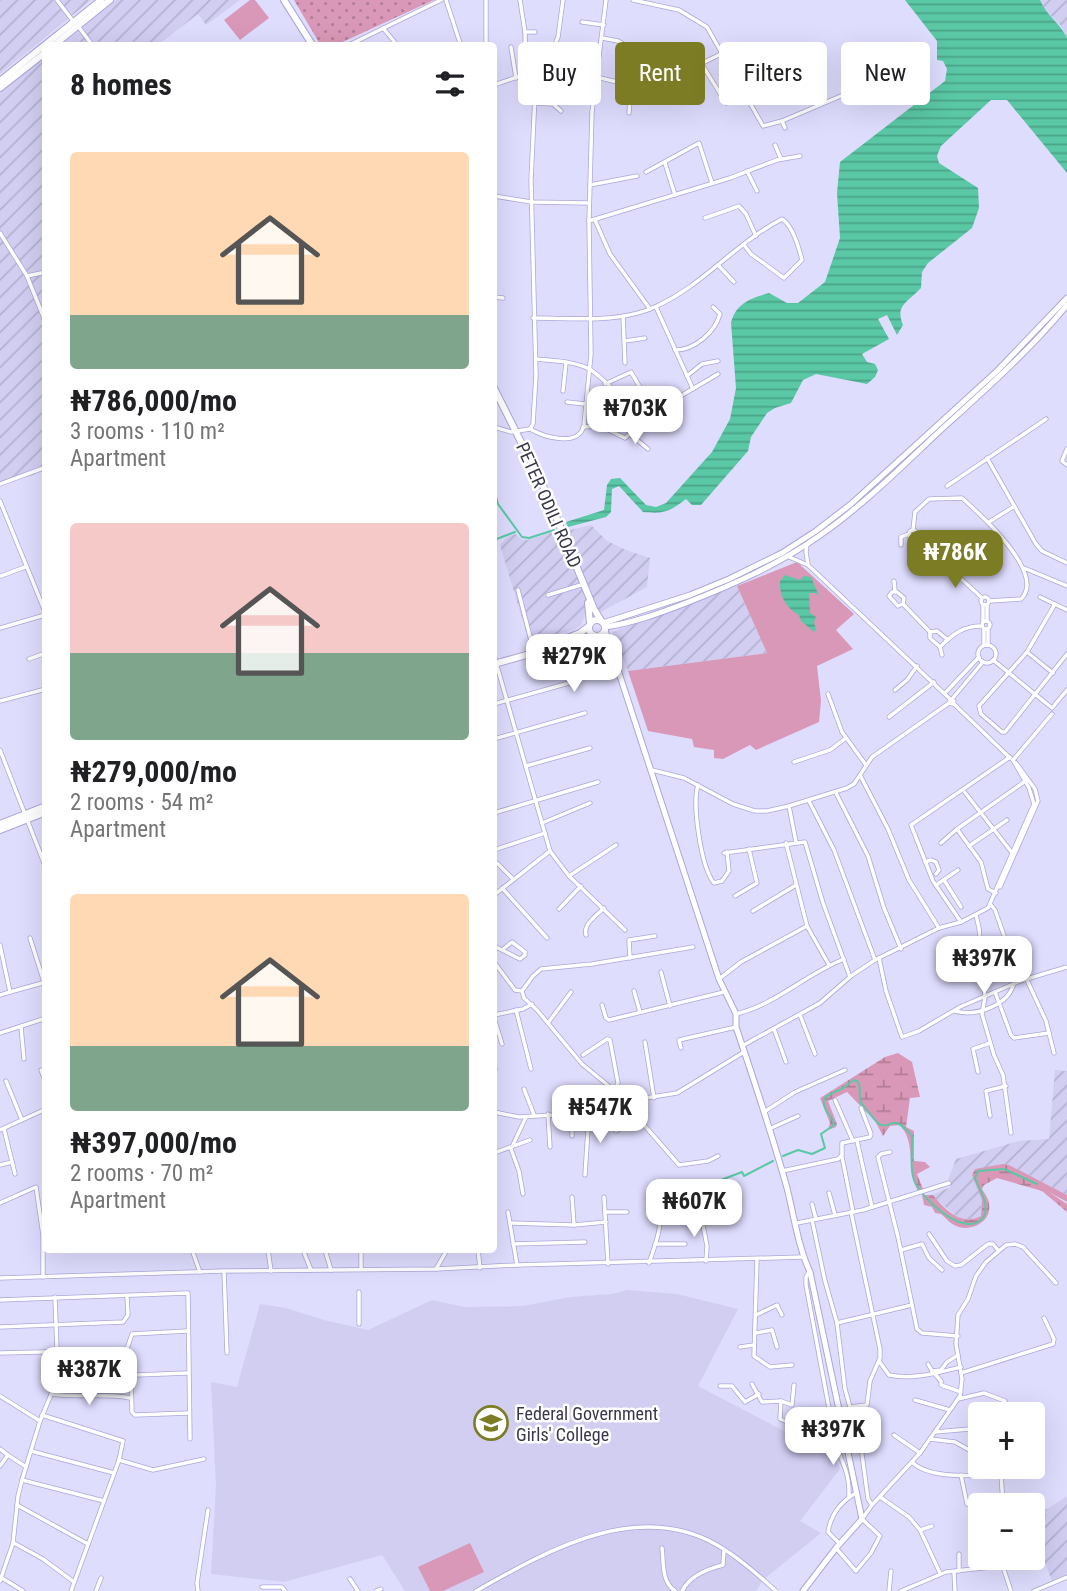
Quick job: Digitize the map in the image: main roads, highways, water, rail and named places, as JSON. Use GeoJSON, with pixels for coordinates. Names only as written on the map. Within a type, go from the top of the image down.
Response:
{"type":"FeatureCollection","features":[{"type":"Feature","properties":{"kind":"main road"},"geometry":{"type":"LineString","coordinates":[[57,42],[101,0]]}},
{"type":"Feature","properties":{"kind":"main road"},"geometry":{"type":"LineString","coordinates":[[52,42],[110,0]]}},
{"type":"Feature","properties":{"kind":"main road"},"geometry":{"type":"LineString","coordinates":[[287,0],[313,42]]}},
{"type":"Feature","properties":{"kind":"main road"},"geometry":{"type":"LineString","coordinates":[[0,81],[42,50]]}},
{"type":"Feature","properties":{"kind":"main road"},"geometry":{"type":"LineString","coordinates":[[0,88],[42,55]]}},
{"type":"Feature","properties":{"kind":"main road"},"geometry":{"type":"LineString","coordinates":[[604,626],[729,579],[782,553],[835,518],[997,371],[1067,298]]}},
{"type":"Feature","properties":{"kind":"main road"},"geometry":{"type":"LineString","coordinates":[[497,660],[576,635],[595,620],[604,626],[627,623],[689,602],[728,586],[807,544],[856,508],[1002,374],[1067,305]]}},
{"type":"Feature","properties":{"kind":"main road","name":"PETER ODILI ROAD"},"geometry":{"type":"LineString","coordinates":[[497,395],[581,585],[589,609],[589,625]]}},
{"type":"Feature","properties":{"kind":"main road","name":"PETER ODILI ROAD"},"geometry":{"type":"LineString","coordinates":[[497,402],[554,510],[594,609],[604,626]]}},
{"type":"Feature","properties":{"kind":"main road"},"geometry":{"type":"LineString","coordinates":[[589,625],[589,632],[603,642],[612,657]]}},
{"type":"Feature","properties":{"kind":"main road"},"geometry":{"type":"LineString","coordinates":[[497,660],[601,635],[604,626]]}},
{"type":"Feature","properties":{"kind":"main road"},"geometry":{"type":"LineString","coordinates":[[604,626],[719,979],[736,1014],[736,1027],[782,1171],[797,1223],[803,1257],[810,1272],[853,1469],[862,1520],[803,1591]]}},
{"type":"Feature","properties":{"kind":"main road"},"geometry":{"type":"LineString","coordinates":[[0,830],[42,808]]}},
{"type":"Feature","properties":{"kind":"main road"},"geometry":{"type":"LineString","coordinates":[[0,824],[42,813]]}},
{"type":"Feature","properties":{"kind":"waterway"},"geometry":{"type":"LineString","coordinates":[[497,500],[522,537],[529,538],[554,530]]}},
{"type":"Feature","properties":{"kind":"waterway"},"geometry":{"type":"LineString","coordinates":[[497,539],[515,532]]}},
{"type":"Feature","properties":{"kind":"waterway"},"geometry":{"type":"LineString","coordinates":[[783,1156],[798,1150],[812,1154],[825,1148],[821,1134],[834,1125],[824,1105],[824,1099],[854,1080],[859,1085],[861,1103],[878,1123],[883,1126],[896,1123],[912,1136],[911,1164],[914,1180],[932,1204],[951,1218],[970,1224],[984,1217],[984,1200],[975,1178],[978,1171],[1004,1169],[1037,1184]]}},
{"type":"Feature","properties":{"kind":"waterway"},"geometry":{"type":"LineString","coordinates":[[713,1183],[742,1172],[744,1176],[773,1161]]}},
{"type":"Feature","properties":{"kind":"place","name":"Federal Government Girls' College"},"geometry":{"type":"Point","coordinates":[491,1423]}}]}
